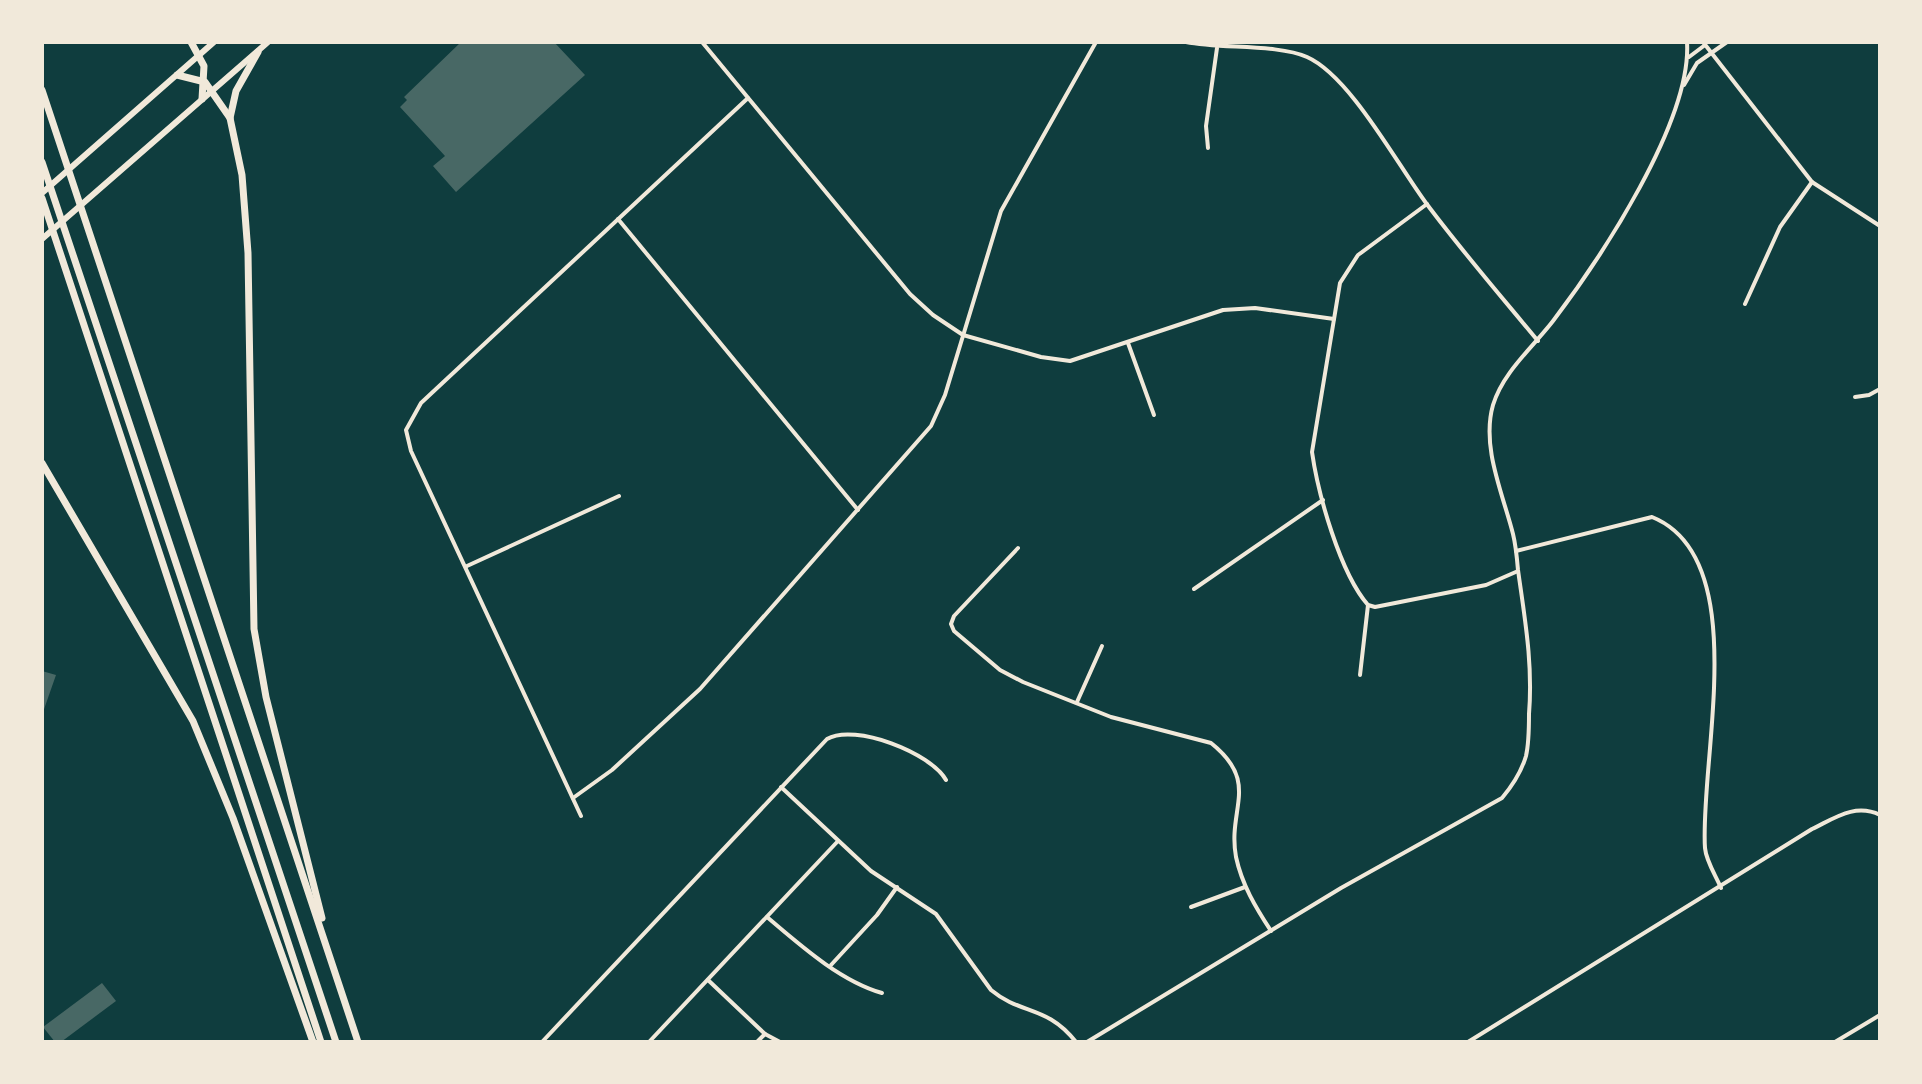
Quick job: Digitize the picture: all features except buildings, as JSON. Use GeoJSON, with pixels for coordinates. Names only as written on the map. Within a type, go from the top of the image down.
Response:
{"type":"FeatureCollection","features":[{"type":"Feature","properties":{"kind":"highway"},"geometry":{"type":"LineString","coordinates":[[191,42],[200,55],[205,82],[202,99]]}},
{"type":"Feature","properties":{"kind":"highway"},"geometry":{"type":"LineString","coordinates":[[230,118],[236,91],[258,52]]}},
{"type":"Feature","properties":{"kind":"highway"},"geometry":{"type":"LineString","coordinates":[[177,75],[205,82],[212,90],[230,118],[242,175],[248,244],[252,572],[257,652],[336,976]]}},
{"type":"Feature","properties":{"kind":"highway"},"geometry":{"type":"LineString","coordinates":[[42,90],[358,1042]]}},
{"type":"Feature","properties":{"kind":"highway"},"geometry":{"type":"LineString","coordinates":[[42,162],[336,1042]]}},
{"type":"Feature","properties":{"kind":"highway"},"geometry":{"type":"LineString","coordinates":[[42,195],[321,1042]]}},
{"type":"Feature","properties":{"kind":"highway"},"geometry":{"type":"LineString","coordinates":[[42,463],[193,721],[233,818],[313,1042]]}},
{"type":"Feature","properties":{"kind":"main road"},"geometry":{"type":"LineString","coordinates":[[42,195],[214,42]]}},
{"type":"Feature","properties":{"kind":"main road"},"geometry":{"type":"LineString","coordinates":[[42,239],[268,42]]}},
{"type":"Feature","properties":{"kind":"street"},"geometry":{"type":"LineString","coordinates":[[702,42],[910,294],[933,315],[963,335],[1041,357],[1070,361],[1207,315],[1239,308],[1334,319]]}},
{"type":"Feature","properties":{"kind":"street"},"geometry":{"type":"LineString","coordinates":[[573,798],[612,770],[680,709],[931,426],[943,403],[1001,211],[1096,42]]}},
{"type":"Feature","properties":{"kind":"street"},"geometry":{"type":"LineString","coordinates":[[1186,42],[1217,48],[1291,51],[1321,66],[1367,118],[1427,204],[1538,341]]}},
{"type":"Feature","properties":{"kind":"street"},"geometry":{"type":"LineString","coordinates":[[1087,1042],[1271,931],[1502,798],[1513,784],[1527,752],[1532,679],[1529,633],[1516,551],[1495,474],[1492,418],[1500,388],[1600,259],[1659,146],[1680,90],[1688,59],[1687,42]]}},
{"type":"Feature","properties":{"kind":"street"},"geometry":{"type":"LineString","coordinates":[[1680,90],[1697,63],[1727,42]]}},
{"type":"Feature","properties":{"kind":"street"},"geometry":{"type":"LineString","coordinates":[[1688,59],[1704,44],[1812,182],[1880,226]]}},
{"type":"Feature","properties":{"kind":"street"},"geometry":{"type":"LineString","coordinates":[[1208,148],[1207,113],[1217,48]]}},
{"type":"Feature","properties":{"kind":"street"},"geometry":{"type":"LineString","coordinates":[[581,816],[411,451],[407,440],[409,420],[421,403],[748,98]]}},
{"type":"Feature","properties":{"kind":"street"},"geometry":{"type":"LineString","coordinates":[[1745,304],[1780,227],[1812,182]]}},
{"type":"Feature","properties":{"kind":"street"},"geometry":{"type":"LineString","coordinates":[[1360,675],[1368,605],[1346,565],[1323,500],[1312,452],[1340,283],[1350,265],[1427,204]]}},
{"type":"Feature","properties":{"kind":"street"},"geometry":{"type":"LineString","coordinates":[[618,219],[858,511]]}},
{"type":"Feature","properties":{"kind":"street"},"geometry":{"type":"LineString","coordinates":[[1128,343],[1154,415]]}},
{"type":"Feature","properties":{"kind":"street"},"geometry":{"type":"LineString","coordinates":[[1855,397],[1880,389]]}},
{"type":"Feature","properties":{"kind":"street"},"geometry":{"type":"LineString","coordinates":[[467,566],[619,496]]}},
{"type":"Feature","properties":{"kind":"street"},"geometry":{"type":"LineString","coordinates":[[1194,589],[1323,500]]}},
{"type":"Feature","properties":{"kind":"street"},"geometry":{"type":"LineString","coordinates":[[1516,551],[1652,517],[1672,526],[1693,549],[1710,613],[1714,657],[1705,851],[1721,888]]}},
{"type":"Feature","properties":{"kind":"street"},"geometry":{"type":"LineString","coordinates":[[1018,548],[978,588],[951,624],[954,631],[1000,670],[1124,721],[1194,737],[1223,752],[1239,778],[1242,794],[1235,835],[1236,856],[1245,887],[1271,931]]}},
{"type":"Feature","properties":{"kind":"street"},"geometry":{"type":"LineString","coordinates":[[1368,605],[1375,607],[1486,585],[1518,571]]}},
{"type":"Feature","properties":{"kind":"street"},"geometry":{"type":"LineString","coordinates":[[1077,703],[1102,646]]}},
{"type":"Feature","properties":{"kind":"street"},"geometry":{"type":"LineString","coordinates":[[542,1042],[827,739],[848,732],[868,736],[931,763],[946,780]]}},
{"type":"Feature","properties":{"kind":"street"},"geometry":{"type":"LineString","coordinates":[[781,787],[871,871],[936,914],[991,990],[1001,999],[1041,1012],[1063,1025],[1076,1042]]}},
{"type":"Feature","properties":{"kind":"street"},"geometry":{"type":"LineString","coordinates":[[1468,1042],[1812,829],[1849,811],[1865,809],[1880,815]]}},
{"type":"Feature","properties":{"kind":"street"},"geometry":{"type":"LineString","coordinates":[[649,1042],[838,841]]}},
{"type":"Feature","properties":{"kind":"street"},"geometry":{"type":"LineString","coordinates":[[831,965],[883,909],[897,887]]}},
{"type":"Feature","properties":{"kind":"street"},"geometry":{"type":"LineString","coordinates":[[1191,907],[1245,887]]}},
{"type":"Feature","properties":{"kind":"street"},"geometry":{"type":"LineString","coordinates":[[767,917],[866,989],[882,993]]}},
{"type":"Feature","properties":{"kind":"street"},"geometry":{"type":"LineString","coordinates":[[708,980],[765,1034],[780,1042]]}},
{"type":"Feature","properties":{"kind":"street"},"geometry":{"type":"LineString","coordinates":[[1835,1042],[1880,1015]]}},
{"type":"Feature","properties":{"kind":"street"},"geometry":{"type":"LineString","coordinates":[[757,1042],[765,1034]]}}]}
